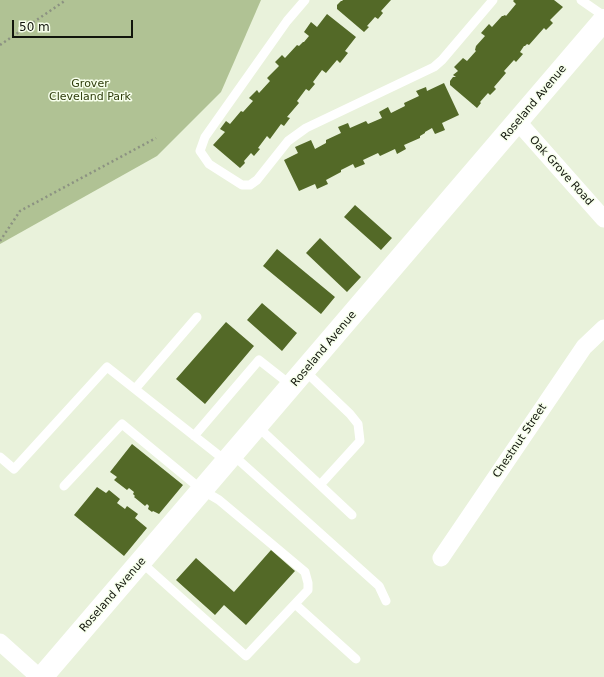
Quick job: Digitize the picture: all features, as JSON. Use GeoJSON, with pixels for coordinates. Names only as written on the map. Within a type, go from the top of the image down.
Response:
{"type":"FeatureCollection","features":[{"type":"Feature","properties":{"kind":"main road","name":"Roseland Avenue"},"geometry":{"type":"LineString","coordinates":[[42,677],[604,20]]}},
{"type":"Feature","properties":{"kind":"street","name":"Oak Grove Road"},"geometry":{"type":"LineString","coordinates":[[518,122],[604,219]]}},
{"type":"Feature","properties":{"kind":"street","name":"Chestnut Street"},"geometry":{"type":"LineString","coordinates":[[441,558],[584,347],[604,328]]}},
{"type":"Feature","properties":{"kind":"street"},"geometry":{"type":"LineString","coordinates":[[0,642],[39,677]]}},
{"type":"Feature","properties":{"kind":"lane"},"geometry":{"type":"LineString","coordinates":[[305,0],[287,21],[205,137],[200,151],[209,164],[242,185],[250,185],[257,180],[288,141],[306,128],[434,68],[493,0]]}},
{"type":"Feature","properties":{"kind":"lane"},"geometry":{"type":"LineString","coordinates":[[581,0],[604,16]]}},
{"type":"Feature","properties":{"kind":"lane"},"geometry":{"type":"LineString","coordinates":[[135,389],[197,317]]}},
{"type":"Feature","properties":{"kind":"lane"},"geometry":{"type":"LineString","coordinates":[[194,436],[259,360],[298,378],[350,414],[358,424],[360,441],[320,485]]}},
{"type":"Feature","properties":{"kind":"lane"},"geometry":{"type":"LineString","coordinates":[[0,457],[14,469],[107,367],[194,436],[230,458],[379,586],[386,601]]}},
{"type":"Feature","properties":{"kind":"lane"},"geometry":{"type":"LineString","coordinates":[[64,486],[122,424],[202,490],[219,500],[305,572],[308,590],[246,656],[141,562]]}},
{"type":"Feature","properties":{"kind":"lane"},"geometry":{"type":"LineString","coordinates":[[257,426],[352,516]]}},
{"type":"Feature","properties":{"kind":"lane"},"geometry":{"type":"LineString","coordinates":[[295,604],[356,659]]}},
{"type":"Feature","properties":{"kind":"path"},"geometry":{"type":"LineString","coordinates":[[0,45],[66,0]]}},
{"type":"Feature","properties":{"kind":"path"},"geometry":{"type":"LineString","coordinates":[[0,241],[20,211],[156,138]]}},
{"type":"Feature","properties":{"kind":"green space","name":"Grover Cleveland Park"},"geometry":{"type":"Polygon","coordinates":[[[0,0],[261,0],[221,92],[157,156],[0,244],[0,0]]]}},
{"type":"Feature","properties":{"kind":"building"},"geometry":{"type":"Polygon","coordinates":[[[342,0],[391,0],[381,11],[383,13],[378,19],[375,17],[364,32],[337,9],[337,5],[343,1],[342,0]]]}},
{"type":"Feature","properties":{"kind":"building"},"geometry":{"type":"Polygon","coordinates":[[[554,0],[563,7],[550,20],[553,23],[546,30],[544,28],[529,45],[527,44],[524,46],[520,52],[523,54],[516,62],[514,60],[504,71],[506,73],[494,87],[496,89],[490,95],[488,93],[477,108],[450,85],[450,81],[453,77],[456,77],[453,75],[458,71],[454,67],[463,58],[467,61],[476,51],[476,46],[485,36],[481,33],[489,24],[492,27],[502,16],[506,16],[516,4],[513,1],[554,0]]]}},
{"type":"Feature","properties":{"kind":"building"},"geometry":{"type":"Polygon","coordinates":[[[327,14],[356,37],[345,51],[348,53],[340,63],[337,60],[326,73],[322,70],[313,82],[315,84],[309,91],[306,89],[297,101],[299,103],[287,117],[290,118],[284,126],[281,124],[270,139],[267,136],[258,148],[260,149],[254,156],[251,153],[240,168],[213,145],[225,132],[220,129],[226,121],[230,124],[241,111],[243,112],[253,101],[249,98],[257,90],[259,93],[270,81],[267,78],[279,66],[275,62],[282,55],[285,58],[297,45],[299,46],[304,42],[309,36],[304,32],[311,22],[317,27],[327,14]]]}},
{"type":"Feature","properties":{"kind":"building"},"geometry":{"type":"Polygon","coordinates":[[[444,83],[459,115],[442,123],[445,130],[435,134],[432,128],[420,136],[420,138],[404,145],[406,149],[397,154],[395,149],[380,156],[378,153],[363,160],[365,164],[355,168],[353,164],[341,170],[341,172],[326,180],[328,184],[317,189],[315,184],[299,191],[284,160],[298,153],[295,147],[311,140],[315,149],[326,143],[326,140],[341,133],[338,127],[348,123],[350,128],[366,121],[368,124],[382,118],[379,112],[388,107],[391,113],[405,106],[404,103],[419,96],[416,91],[426,87],[427,91],[444,83]]]}},
{"type":"Feature","properties":{"kind":"building"},"geometry":{"type":"Polygon","coordinates":[[[355,205],[392,238],[381,250],[344,217],[355,205]]]}},
{"type":"Feature","properties":{"kind":"building"},"geometry":{"type":"Polygon","coordinates":[[[320,238],[361,277],[347,292],[306,253],[320,238]]]}},
{"type":"Feature","properties":{"kind":"building"},"geometry":{"type":"Polygon","coordinates":[[[277,249],[335,297],[321,314],[263,266],[277,249]]]}},
{"type":"Feature","properties":{"kind":"building"},"geometry":{"type":"Polygon","coordinates":[[[262,303],[297,333],[282,351],[247,320],[262,303]]]}},
{"type":"Feature","properties":{"kind":"building"},"geometry":{"type":"Polygon","coordinates":[[[226,322],[254,346],[205,404],[176,379],[226,322]]]}},
{"type":"Feature","properties":{"kind":"building"},"geometry":{"type":"Polygon","coordinates":[[[132,444],[183,485],[159,514],[153,511],[152,512],[148,509],[149,506],[147,504],[145,506],[134,497],[134,492],[129,488],[127,490],[114,480],[117,477],[110,472],[132,444]]]}},
{"type":"Feature","properties":{"kind":"building"},"geometry":{"type":"Polygon","coordinates":[[[97,487],[106,493],[109,490],[120,499],[117,503],[125,509],[127,506],[138,514],[135,518],[147,528],[124,556],[74,515],[97,487]]]}},
{"type":"Feature","properties":{"kind":"building"},"geometry":{"type":"Polygon","coordinates":[[[271,550],[295,571],[246,625],[224,605],[215,615],[176,580],[196,558],[234,592],[271,550]]]}}]}
